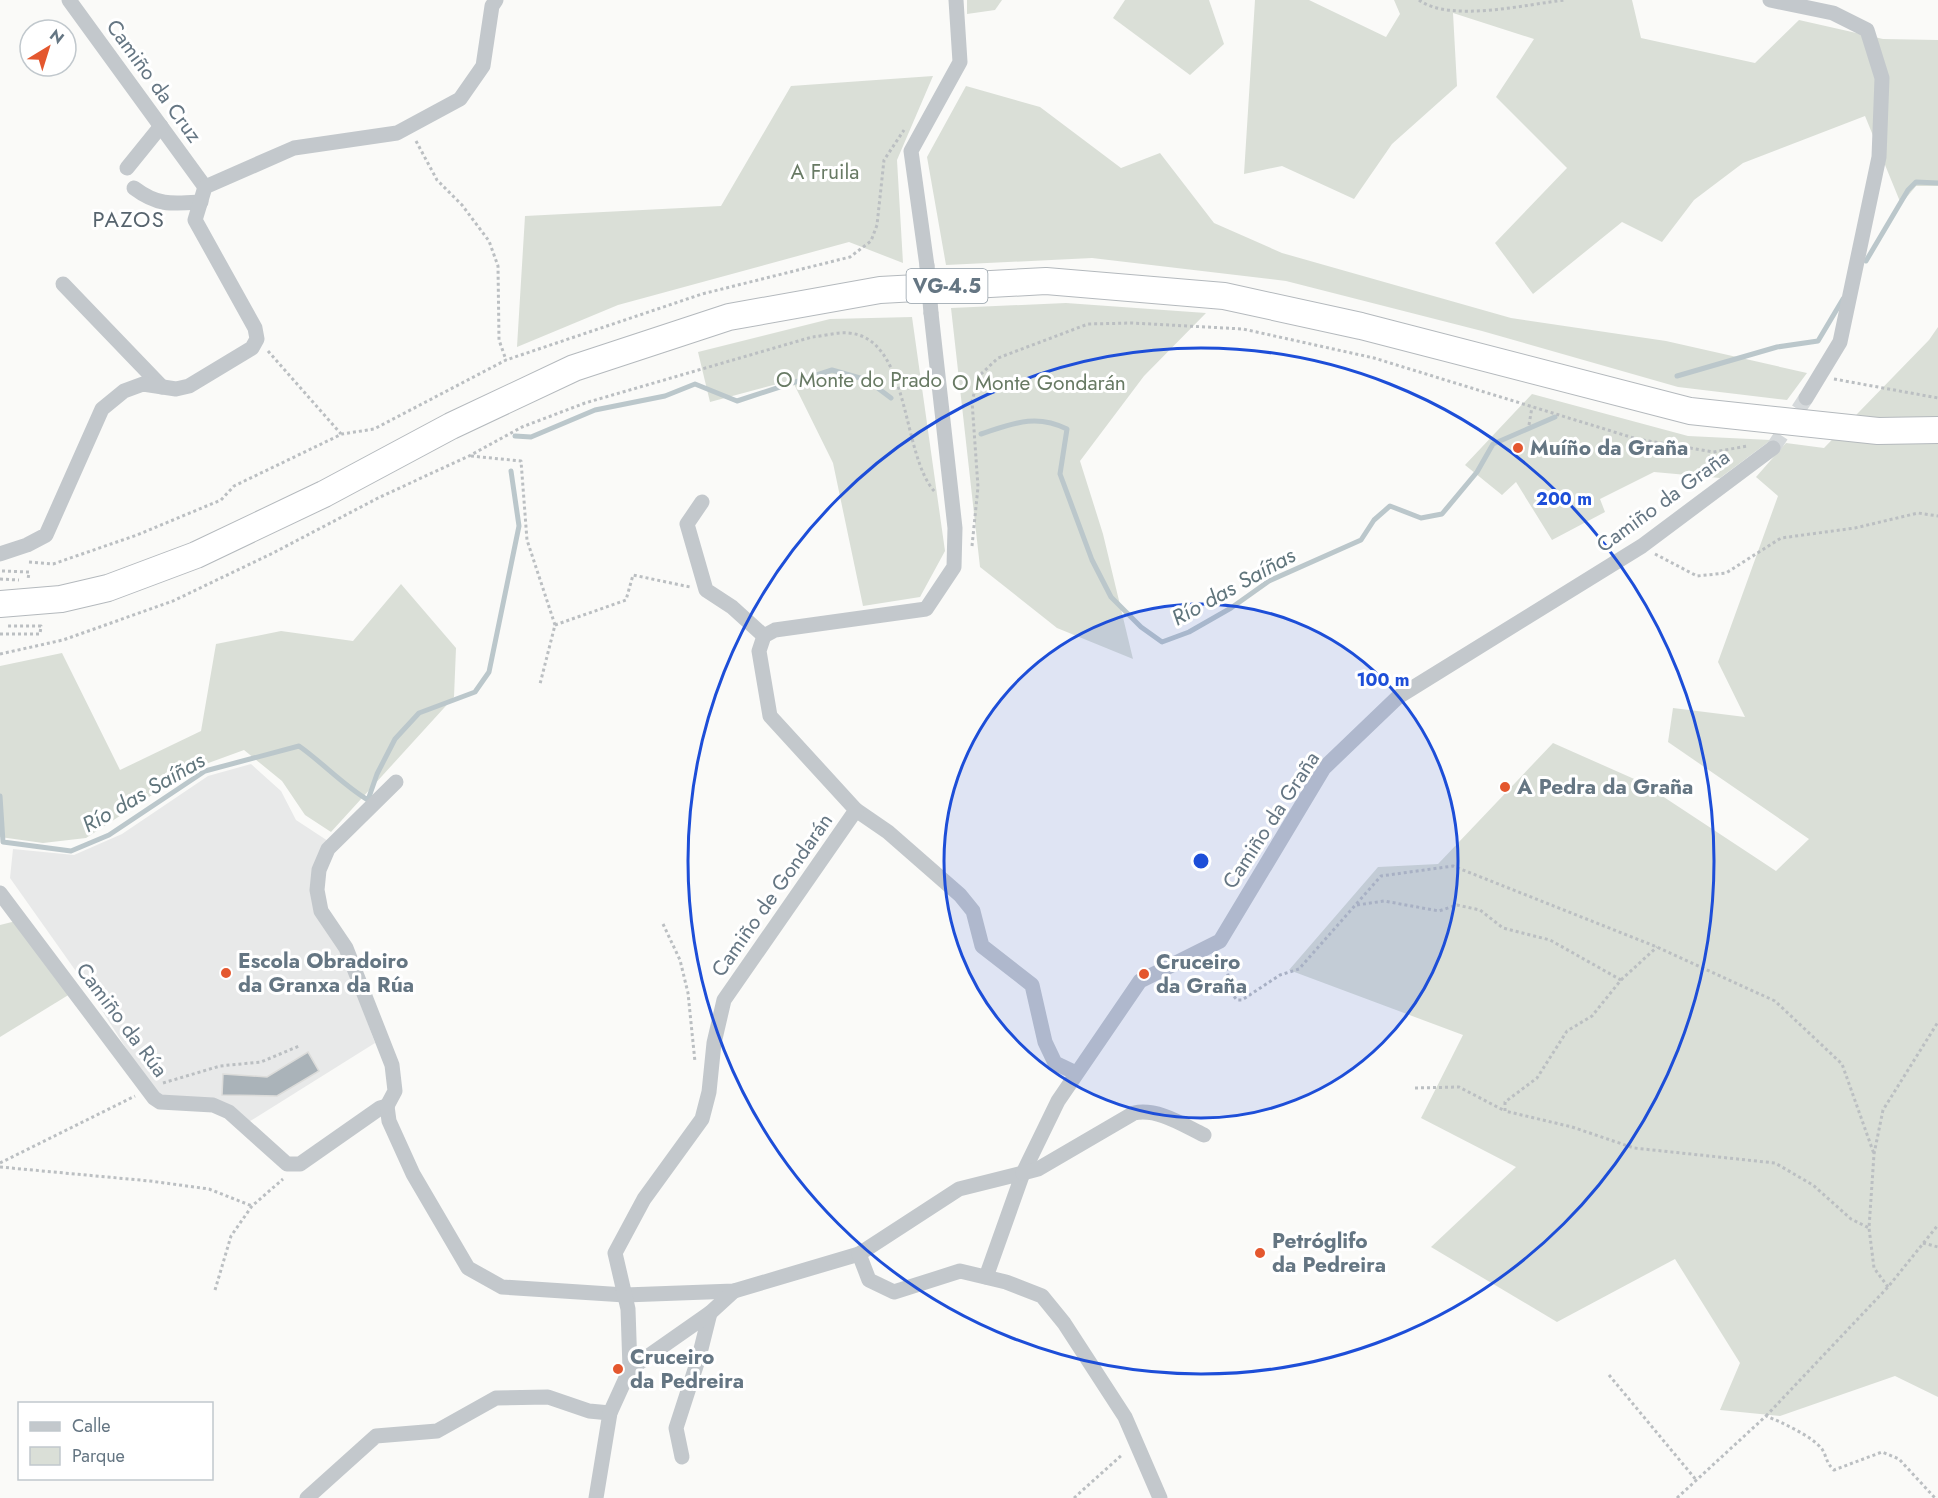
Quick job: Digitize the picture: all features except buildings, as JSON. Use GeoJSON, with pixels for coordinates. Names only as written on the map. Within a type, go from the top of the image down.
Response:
{"type":"FeatureCollection","features":[{"type":"Feature","properties":{"kind":"highway","name":"VG-4.5"},"geometry":{"type":"LineString","coordinates":[[0,603],[60,599],[108,588],[196,555],[324,494],[451,426],[574,368],[729,317],[880,290],[1046,281],[1224,296],[1360,326],[1690,411],[1878,430],[1938,430]]}},
{"type":"Feature","properties":{"kind":"street","name":"Camiño da Cruz"},"geometry":{"type":"LineString","coordinates":[[69,0],[161,126],[203,195]]}},
{"type":"Feature","properties":{"kind":"street"},"geometry":{"type":"LineString","coordinates":[[134,188],[151,201],[172,204],[203,195],[294,148],[397,133],[460,99],[483,66],[492,6],[496,0]]}},
{"type":"Feature","properties":{"kind":"street"},"geometry":{"type":"LineString","coordinates":[[702,502],[687,525],[706,590],[732,607],[764,636],[775,630],[926,609],[954,567],[954,512],[927,266],[911,151],[960,62],[956,0]]}},
{"type":"Feature","properties":{"kind":"street"},"geometry":{"type":"LineString","coordinates":[[1770,0],[1833,13],[1867,30],[1882,78],[1879,157],[1840,342],[1806,398]]}},
{"type":"Feature","properties":{"kind":"street"},"geometry":{"type":"LineString","coordinates":[[128,168],[161,126]]}},
{"type":"Feature","properties":{"kind":"street"},"geometry":{"type":"LineString","coordinates":[[0,554],[27,545],[46,535],[102,409],[124,391],[143,384],[177,390],[189,386],[252,348],[257,339],[255,328],[195,220],[203,195]]}},
{"type":"Feature","properties":{"kind":"street"},"geometry":{"type":"LineString","coordinates":[[63,284],[162,387]]}},
{"type":"Feature","properties":{"kind":"street","name":"Camiño da Graña"},"geometry":{"type":"LineString","coordinates":[[1220,940],[1324,768],[1398,697],[1642,546],[1770,450]]}},
{"type":"Feature","properties":{"kind":"street","name":"Camiño de Gondarán"},"geometry":{"type":"LineString","coordinates":[[630,1370],[628,1309],[615,1253],[644,1199],[702,1119],[709,1092],[714,1043],[724,1000],[856,810],[770,716],[759,651],[764,636]]}},
{"type":"Feature","properties":{"kind":"street"},"geometry":{"type":"LineString","coordinates":[[396,782],[328,849],[320,870],[317,890],[321,911],[346,948],[392,1065],[395,1090],[387,1106],[389,1121],[413,1174],[468,1268],[502,1287],[625,1295],[734,1291],[859,1254],[959,1189],[1038,1169],[1134,1113],[1145,1111],[1162,1116],[1204,1135]]}},
{"type":"Feature","properties":{"kind":"street"},"geometry":{"type":"LineString","coordinates":[[856,810],[888,832],[960,896],[973,911],[982,946],[1032,985],[1045,1042],[1055,1063],[1076,1073]]}},
{"type":"Feature","properties":{"kind":"street","name":"Camiño da Rúa"},"geometry":{"type":"LineString","coordinates":[[0,894],[160,1102],[213,1105],[229,1112],[287,1164],[300,1164]]}},
{"type":"Feature","properties":{"kind":"street"},"geometry":{"type":"LineString","coordinates":[[986,1277],[1023,1173],[1058,1101],[1076,1073],[1140,981],[1220,940]]}},
{"type":"Feature","properties":{"kind":"street"},"geometry":{"type":"LineString","coordinates":[[300,1164],[380,1108],[387,1106]]}},
{"type":"Feature","properties":{"kind":"street"},"geometry":{"type":"LineString","coordinates":[[859,1254],[869,1280],[894,1292],[960,1271],[986,1277],[1042,1296],[1064,1323],[1125,1417],[1160,1498]]}},
{"type":"Feature","properties":{"kind":"street"},"geometry":{"type":"LineString","coordinates":[[596,1498],[610,1413],[630,1370],[710,1313],[734,1291]]}},
{"type":"Feature","properties":{"kind":"street"},"geometry":{"type":"LineString","coordinates":[[682,1457],[676,1428],[699,1357],[710,1313]]}},
{"type":"Feature","properties":{"kind":"street"},"geometry":{"type":"LineString","coordinates":[[307,1498],[376,1436],[437,1431],[496,1398],[549,1397],[589,1411],[610,1413]]}},
{"type":"Feature","properties":{"kind":"path"},"geometry":{"type":"LineString","coordinates":[[1419,0],[1425,5],[1448,11],[1565,0]]}},
{"type":"Feature","properties":{"kind":"path"},"geometry":{"type":"LineString","coordinates":[[21,561],[53,564],[137,535],[221,500],[234,486],[342,434],[374,429],[506,360],[702,294],[849,257],[871,241],[874,233],[884,160],[901,132],[913,124],[925,124]]}},
{"type":"Feature","properties":{"kind":"path"},"geometry":{"type":"LineString","coordinates":[[408,127],[437,180],[462,205],[489,241],[498,266],[499,340],[506,360]]}},
{"type":"Feature","properties":{"kind":"path"},"geometry":{"type":"LineString","coordinates":[[954,567],[966,565],[971,555],[978,487],[972,401],[979,376],[998,358],[1088,324],[1132,322],[1243,329],[1374,358],[1637,439],[1713,452],[1750,446],[1770,450]]}},
{"type":"Feature","properties":{"kind":"path"},"geometry":{"type":"LineString","coordinates":[[0,654],[63,640],[172,601],[273,554],[380,497],[469,456],[522,426],[585,403],[812,337],[850,332],[867,340],[885,355],[906,409],[916,456],[931,488],[954,512]]}},
{"type":"Feature","properties":{"kind":"path"},"geometry":{"type":"LineString","coordinates":[[257,339],[342,434]]}},
{"type":"Feature","properties":{"kind":"path"},"geometry":{"type":"LineString","coordinates":[[1820,377],[1938,398]]}},
{"type":"Feature","properties":{"kind":"path"},"geometry":{"type":"LineString","coordinates":[[1529,425],[1532,407]]}},
{"type":"Feature","properties":{"kind":"path"},"geometry":{"type":"LineString","coordinates":[[469,456],[521,461],[527,540],[555,625],[540,684]]}},
{"type":"Feature","properties":{"kind":"path"},"geometry":{"type":"LineString","coordinates":[[1642,546],[1697,576],[1726,573],[1781,538],[1855,528],[1918,513],[1938,516]]}},
{"type":"Feature","properties":{"kind":"path"},"geometry":{"type":"LineString","coordinates":[[0,571],[29,572],[29,580],[0,603],[41,626],[40,634],[0,634]]}},
{"type":"Feature","properties":{"kind":"path"},"geometry":{"type":"LineString","coordinates":[[555,625],[626,600],[633,575],[706,590]]}},
{"type":"Feature","properties":{"kind":"path"},"geometry":{"type":"LineString","coordinates":[[1220,940],[1232,994],[1237,1000],[1242,1000],[1280,975],[1299,969],[1382,876],[1453,866],[1657,947],[1776,1001],[1842,1064],[1874,1154]]}},
{"type":"Feature","properties":{"kind":"path"},"geometry":{"type":"LineString","coordinates":[[1357,905],[1384,901],[1439,911],[1457,905],[1480,910],[1503,928],[1550,940],[1621,980]]}},
{"type":"Feature","properties":{"kind":"path"},"geometry":{"type":"LineString","coordinates":[[663,924],[680,960],[688,993],[696,1070],[700,1085],[709,1092]]}},
{"type":"Feature","properties":{"kind":"path"},"geometry":{"type":"LineString","coordinates":[[1504,1111],[1505,1102],[1537,1078],[1567,1031],[1592,1016],[1621,980],[1657,947]]}},
{"type":"Feature","properties":{"kind":"path"},"geometry":{"type":"LineString","coordinates":[[1888,1287],[1874,1268],[1869,1228],[1874,1154],[1883,1110],[1938,1022]]}},
{"type":"Feature","properties":{"kind":"path"},"geometry":{"type":"LineString","coordinates":[[0,1165],[148,1089],[178,1077],[220,1065],[261,1062],[299,1046]]}},
{"type":"Feature","properties":{"kind":"path"},"geometry":{"type":"LineString","coordinates":[[1415,1088],[1459,1087],[1504,1111],[1572,1127],[1634,1148],[1775,1163],[1813,1185],[1851,1219],[1869,1228]]}},
{"type":"Feature","properties":{"kind":"path"},"geometry":{"type":"LineString","coordinates":[[215,1290],[231,1236],[252,1206],[300,1164]]}},
{"type":"Feature","properties":{"kind":"path"},"geometry":{"type":"LineString","coordinates":[[0,1165],[209,1189],[252,1206]]}},
{"type":"Feature","properties":{"kind":"path"},"geometry":{"type":"LineString","coordinates":[[1677,1498],[1766,1416],[1888,1287],[1938,1225]]}},
{"type":"Feature","properties":{"kind":"path"},"geometry":{"type":"LineString","coordinates":[[1923,1243],[1938,1247]]}},
{"type":"Feature","properties":{"kind":"path"},"geometry":{"type":"LineString","coordinates":[[1609,1375],[1697,1481]]}},
{"type":"Feature","properties":{"kind":"path"},"geometry":{"type":"LineString","coordinates":[[1766,1416],[1786,1424],[1821,1449],[1826,1463],[1834,1470],[1882,1452],[1899,1459],[1935,1498]]}},
{"type":"Feature","properties":{"kind":"path"},"geometry":{"type":"LineString","coordinates":[[1074,1498],[1136,1443]]}},
{"type":"Feature","properties":{"kind":"shaded area"},"geometry":{"type":"Polygon","coordinates":[[[251,764],[281,791],[296,820],[328,841],[313,873],[375,1043],[247,1123],[161,1096],[147,1081],[85,984],[10,878],[13,849],[74,855],[122,834],[208,776],[251,764]]]}},
{"type":"Feature","properties":{"kind":"green space"},"geometry":{"type":"Polygon","coordinates":[[[967,0],[1002,0],[995,10],[967,14],[967,0]]]}},
{"type":"Feature","properties":{"kind":"green space"},"geometry":{"type":"Polygon","coordinates":[[[1125,0],[1209,0],[1224,44],[1190,75],[1113,18],[1125,0]]]}},
{"type":"Feature","properties":{"kind":"green space"},"geometry":{"type":"Polygon","coordinates":[[[1255,0],[1309,0],[1386,37],[1400,14],[1394,0],[1632,0],[1641,38],[1755,63],[1799,20],[1883,39],[1938,40],[1938,186],[1916,186],[1901,204],[1865,116],[1743,163],[1694,200],[1662,242],[1622,222],[1533,294],[1495,243],[1567,168],[1496,97],[1534,39],[1453,13],[1457,86],[1392,144],[1354,199],[1282,166],[1244,174],[1255,0]]]}},
{"type":"Feature","properties":{"kind":"green space","name":"A Fruila"},"geometry":{"type":"Polygon","coordinates":[[[933,76],[897,160],[903,263],[849,242],[618,305],[517,347],[525,216],[721,206],[791,86],[933,76]]]}},
{"type":"Feature","properties":{"kind":"green space"},"geometry":{"type":"Polygon","coordinates":[[[966,86],[1040,107],[1121,168],[1160,153],[1214,223],[1282,253],[1511,318],[1666,341],[1807,373],[1787,400],[1678,387],[1482,331],[1286,281],[1092,258],[946,265],[927,157],[966,86]]]}},
{"type":"Feature","properties":{"kind":"green space","name":"O Monte Gondarán"},"geometry":{"type":"Polygon","coordinates":[[[1066,303],[1206,313],[1144,376],[1080,461],[1103,534],[1133,659],[1057,628],[980,567],[951,308],[1066,303]]]}},
{"type":"Feature","properties":{"kind":"green space","name":"O Monte do Prado"},"geometry":{"type":"Polygon","coordinates":[[[912,317],[945,551],[920,597],[863,606],[833,463],[792,380],[710,402],[698,352],[830,319],[912,317]]]}},
{"type":"Feature","properties":{"kind":"green space"},"geometry":{"type":"Polygon","coordinates":[[[1938,327],[1938,1397],[1895,1376],[1780,1416],[1720,1410],[1740,1363],[1675,1259],[1557,1322],[1431,1247],[1516,1167],[1421,1118],[1463,1035],[1289,970],[1378,867],[1438,864],[1553,743],[1641,782],[1776,871],[1809,839],[1668,742],[1673,708],[1745,717],[1718,662],[1778,496],[1756,477],[1786,443],[1824,448],[1929,340],[1938,327]]]}},
{"type":"Feature","properties":{"kind":"green space"},"geometry":{"type":"Polygon","coordinates":[[[1532,394],[1688,436],[1771,440],[1720,478],[1654,472],[1600,499],[1605,512],[1552,540],[1516,482],[1502,495],[1465,465],[1532,394]]]}},
{"type":"Feature","properties":{"kind":"green space"},"geometry":{"type":"Polygon","coordinates":[[[401,584],[456,648],[454,697],[331,832],[305,815],[282,781],[244,750],[192,769],[86,838],[43,843],[0,837],[0,666],[62,653],[120,770],[201,731],[216,644],[281,631],[353,641],[401,584]]]}},
{"type":"Feature","properties":{"kind":"green space"},"geometry":{"type":"Polygon","coordinates":[[[16,921],[70,994],[0,1037],[0,925],[16,921]]]}},
{"type":"Feature","properties":{"kind":"waterway","name":"Río das Saíñas"},"geometry":{"type":"LineString","coordinates":[[1866,261],[1908,190],[1916,182],[1938,183]]}},
{"type":"Feature","properties":{"kind":"waterway","name":"Río das Saíñas"},"geometry":{"type":"LineString","coordinates":[[1677,376],[1777,347],[1818,341],[1843,299]]}},
{"type":"Feature","properties":{"kind":"waterway","name":"Río das Saíñas"},"geometry":{"type":"LineString","coordinates":[[515,436],[531,437],[595,410],[665,396],[695,384],[737,401],[832,370],[867,380],[891,398]]}},
{"type":"Feature","properties":{"kind":"waterway","name":"Río das Saíñas"},"geometry":{"type":"LineString","coordinates":[[981,434],[1013,424],[1034,421],[1055,424],[1067,429],[1060,474],[1092,560],[1111,597],[1141,627],[1162,642],[1189,632],[1231,608],[1269,581],[1361,540],[1374,520],[1390,506],[1421,518],[1442,514],[1477,472],[1493,444],[1555,417]]}},
{"type":"Feature","properties":{"kind":"waterway","name":"Río das Saíñas"},"geometry":{"type":"LineString","coordinates":[[0,796],[3,842],[71,851],[109,835],[205,771],[299,746],[368,800],[377,774],[395,739],[419,713],[475,692],[489,672],[519,526],[511,471]]}},
{"type":"Feature","properties":{"kind":"tunnel"},"geometry":{"type":"LineString","coordinates":[[1773,448],[1806,398]]}},
{"type":"Feature","properties":{"kind":"place","name":"Muíño da Graña"},"geometry":{"type":"Point","coordinates":[1518,448]}},
{"type":"Feature","properties":{"kind":"place","name":"A Pedra da Graña"},"geometry":{"type":"Point","coordinates":[1505,787]}},
{"type":"Feature","properties":{"kind":"place","name":"Escola Obradoiro da Granxa da Rúa"},"geometry":{"type":"Point","coordinates":[226,973]}},
{"type":"Feature","properties":{"kind":"place","name":"Cruceiro da Graña"},"geometry":{"type":"Point","coordinates":[1144,974]}},
{"type":"Feature","properties":{"kind":"place","name":"Petróglifo da Pedreira"},"geometry":{"type":"Point","coordinates":[1260,1253]}},
{"type":"Feature","properties":{"kind":"place","name":"Cruceiro da Pedreira"},"geometry":{"type":"Point","coordinates":[618,1369]}},
{"type":"Feature","properties":{"kind":"district","name":"PAZOS"},"geometry":{"type":"Point","coordinates":[129,219]}}]}
